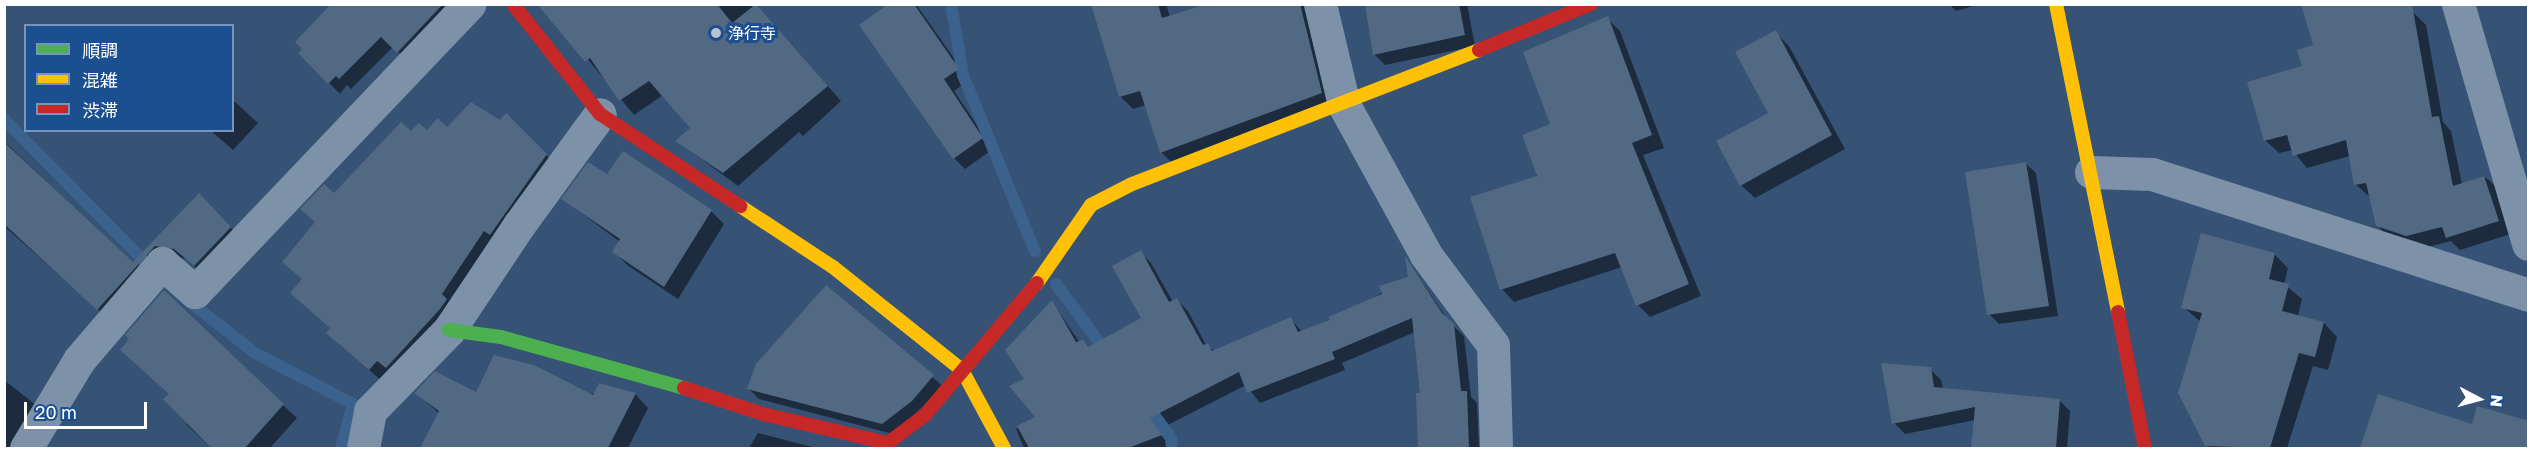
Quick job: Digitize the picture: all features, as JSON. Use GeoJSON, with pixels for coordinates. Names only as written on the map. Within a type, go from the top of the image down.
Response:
{"type":"FeatureCollection","features":[{"type":"Feature","properties":{"kind":"street"},"geometry":{"type":"LineString","coordinates":[[26,448],[79,360],[162,263],[195,292],[469,4]]}},
{"type":"Feature","properties":{"kind":"street"},"geometry":{"type":"LineString","coordinates":[[513,4],[600,114],[833,267],[962,370],[1004,448]]}},
{"type":"Feature","properties":{"kind":"street"},"geometry":{"type":"LineString","coordinates":[[1320,4],[1344,105],[1426,255],[1493,345],[1496,448]]}},
{"type":"Feature","properties":{"kind":"street"},"geometry":{"type":"LineString","coordinates":[[449,330],[501,337],[667,382],[763,414],[876,443],[888,443],[925,415],[1043,276],[1091,206],[1132,184],[1344,105],[1591,4]]}},
{"type":"Feature","properties":{"kind":"street"},"geometry":{"type":"LineString","coordinates":[[2056,4],[2145,448]]}},
{"type":"Feature","properties":{"kind":"street"},"geometry":{"type":"LineString","coordinates":[[2458,4],[2529,244]]}},
{"type":"Feature","properties":{"kind":"street"},"geometry":{"type":"LineString","coordinates":[[363,448],[370,411],[449,330],[600,114]]}},
{"type":"Feature","properties":{"kind":"street"},"geometry":{"type":"LineString","coordinates":[[2091,172],[2152,174],[2529,295]]}},
{"type":"Feature","properties":{"kind":"building"},"geometry":{"type":"Polygon","coordinates":[[[331,4],[443,4],[397,53],[381,37],[339,79],[336,76],[328,84],[298,53],[302,49],[295,42],[331,4]]]}},
{"type":"Feature","properties":{"kind":"building"},"geometry":{"type":"Polygon","coordinates":[[[537,4],[717,4],[732,23],[756,4],[828,86],[723,173],[675,141],[690,128],[649,81],[619,101],[590,58],[585,62],[537,4]]]}},
{"type":"Feature","properties":{"kind":"building"},"geometry":{"type":"Polygon","coordinates":[[[888,4],[914,4],[959,69],[944,79],[983,138],[953,159],[859,25],[888,4]]]}},
{"type":"Feature","properties":{"kind":"building"},"geometry":{"type":"Polygon","coordinates":[[[1091,4],[1158,4],[1162,18],[1207,4],[1300,4],[1322,93],[1160,153],[1140,91],[1119,97],[1091,4]]]}},
{"type":"Feature","properties":{"kind":"building"},"geometry":{"type":"Polygon","coordinates":[[[1365,4],[1459,4],[1465,35],[1373,55],[1365,4]]]}},
{"type":"Feature","properties":{"kind":"building"},"geometry":{"type":"Polygon","coordinates":[[[2301,4],[2412,4],[2432,117],[2439,116],[2453,186],[2484,176],[2499,221],[2446,238],[2442,227],[2406,236],[2376,226],[2366,183],[2354,185],[2346,140],[2293,156],[2287,135],[2264,141],[2247,82],[2302,66],[2297,50],[2313,45],[2301,4]]]}},
{"type":"Feature","properties":{"kind":"building"},"geometry":{"type":"Polygon","coordinates":[[[1608,16],[1652,135],[1632,143],[1689,284],[1636,306],[1615,253],[1500,290],[1470,197],[1537,176],[1522,135],[1550,124],[1523,52],[1608,16]]]}},
{"type":"Feature","properties":{"kind":"building"},"geometry":{"type":"Polygon","coordinates":[[[1776,30],[1832,135],[1740,186],[1716,141],[1768,113],[1735,52],[1776,30]]]}},
{"type":"Feature","properties":{"kind":"building"},"geometry":{"type":"Polygon","coordinates":[[[471,102],[500,120],[506,113],[547,154],[490,235],[484,231],[442,294],[447,299],[440,309],[386,368],[377,361],[369,370],[326,333],[330,328],[290,293],[302,279],[282,262],[315,222],[300,209],[324,184],[334,193],[401,122],[411,131],[419,123],[427,130],[438,118],[447,127],[471,102]]]}},
{"type":"Feature","properties":{"kind":"building"},"geometry":{"type":"Polygon","coordinates":[[[4,142],[133,262],[199,193],[231,227],[194,266],[174,249],[155,246],[97,310],[4,224],[4,142]]]}},
{"type":"Feature","properties":{"kind":"building"},"geometry":{"type":"Polygon","coordinates":[[[623,151],[712,210],[664,287],[612,252],[620,239],[561,199],[588,162],[607,174],[623,151]]]}},
{"type":"Feature","properties":{"kind":"building"},"geometry":{"type":"Polygon","coordinates":[[[2026,162],[2049,306],[1987,315],[1965,172],[2026,162]]]}},
{"type":"Feature","properties":{"kind":"building"},"geometry":{"type":"Polygon","coordinates":[[[2201,233],[2275,253],[2269,279],[2289,284],[2282,311],[2324,322],[2315,357],[2299,353],[2270,448],[2205,446],[2178,393],[2202,313],[2181,308],[2201,233]]]}},
{"type":"Feature","properties":{"kind":"building"},"geometry":{"type":"Polygon","coordinates":[[[1141,250],[1169,302],[1177,298],[1203,345],[1208,343],[1212,351],[1291,317],[1298,332],[1330,320],[1328,317],[1382,294],[1379,286],[1408,277],[1405,256],[1442,313],[1454,324],[1461,391],[1467,391],[1469,448],[1418,448],[1416,393],[1420,393],[1412,318],[1332,352],[1335,359],[1247,393],[1239,372],[1150,418],[1162,435],[1128,448],[1029,448],[1017,426],[1035,417],[1009,386],[1024,379],[1005,350],[1052,300],[1076,342],[1083,340],[1088,347],[1141,318],[1112,266],[1141,250]]]}},
{"type":"Feature","properties":{"kind":"building"},"geometry":{"type":"Polygon","coordinates":[[[826,285],[934,375],[912,401],[882,424],[747,389],[756,364],[826,285]]]}},
{"type":"Feature","properties":{"kind":"building"},"geometry":{"type":"Polygon","coordinates":[[[164,290],[284,404],[245,448],[211,448],[163,399],[169,394],[120,350],[129,339],[125,335],[164,290]]]}},
{"type":"Feature","properties":{"kind":"building"},"geometry":{"type":"Polygon","coordinates":[[[494,355],[534,365],[593,395],[599,383],[636,393],[608,448],[420,448],[439,411],[414,393],[435,371],[476,392],[494,355]]]}},
{"type":"Feature","properties":{"kind":"building"},"geometry":{"type":"Polygon","coordinates":[[[1881,363],[1931,367],[1934,387],[2060,399],[2056,448],[1971,448],[1975,407],[1892,424],[1881,363]]]}},
{"type":"Feature","properties":{"kind":"building"},"geometry":{"type":"Polygon","coordinates":[[[2378,394],[2472,424],[2477,406],[2529,421],[2529,448],[2360,448],[2378,394]]]}},
{"type":"Feature","properties":{"kind":"waterway"},"geometry":{"type":"LineString","coordinates":[[951,4],[963,75],[1035,251]]}},
{"type":"Feature","properties":{"kind":"waterway"},"geometry":{"type":"LineString","coordinates":[[4,119],[144,261]]}},
{"type":"Feature","properties":{"kind":"waterway"},"geometry":{"type":"LineString","coordinates":[[1056,284],[1108,354]]}},
{"type":"Feature","properties":{"kind":"waterway"},"geometry":{"type":"LineString","coordinates":[[185,298],[255,353],[353,404],[341,448]]}},
{"type":"Feature","properties":{"kind":"waterway"},"geometry":{"type":"LineString","coordinates":[[1146,404],[1171,438],[1172,448]]}},
{"type":"Feature","properties":{"kind":"traffic: fast"},"geometry":{"type":"LineString","coordinates":[[449,330],[501,337],[684,388]]}},
{"type":"Feature","properties":{"kind":"traffic: slow"},"geometry":{"type":"LineString","coordinates":[[2056,4],[2118,312]]}},
{"type":"Feature","properties":{"kind":"traffic: slow"},"geometry":{"type":"LineString","coordinates":[[1037,283],[1091,205],[1132,184],[1479,50]]}},
{"type":"Feature","properties":{"kind":"traffic: slow"},"geometry":{"type":"LineString","coordinates":[[740,206],[833,267],[962,370],[1004,448]]}},
{"type":"Feature","properties":{"kind":"traffic: jam"},"geometry":{"type":"LineString","coordinates":[[513,4],[600,114],[740,206]]}},
{"type":"Feature","properties":{"kind":"traffic: jam"},"geometry":{"type":"LineString","coordinates":[[1479,50],[1591,4]]}},
{"type":"Feature","properties":{"kind":"traffic: jam"},"geometry":{"type":"LineString","coordinates":[[684,388],[763,414],[888,443],[925,415],[1037,283]]}},
{"type":"Feature","properties":{"kind":"traffic: jam"},"geometry":{"type":"LineString","coordinates":[[2118,312],[2145,448]]}},
{"type":"Feature","properties":{"kind":"place","name":"浄行寺"},"geometry":{"type":"Point","coordinates":[716,33]}}]}
